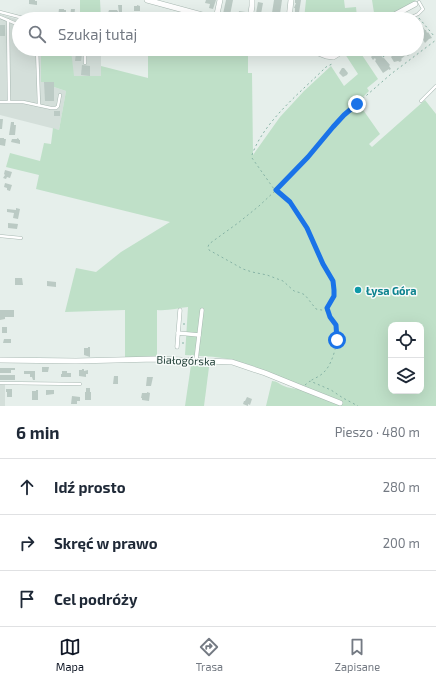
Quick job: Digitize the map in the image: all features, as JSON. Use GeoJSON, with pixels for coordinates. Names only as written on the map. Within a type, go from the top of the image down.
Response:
{"type":"FeatureCollection","features":[{"type":"Feature","properties":{"kind":"street"},"geometry":{"type":"LineString","coordinates":[[147,0],[191,12]]}},
{"type":"Feature","properties":{"kind":"street"},"geometry":{"type":"LineString","coordinates":[[218,12],[220,0]]}},
{"type":"Feature","properties":{"kind":"street"},"geometry":{"type":"LineString","coordinates":[[251,12],[252,0]]}},
{"type":"Feature","properties":{"kind":"street"},"geometry":{"type":"LineString","coordinates":[[290,12],[291,0]]}},
{"type":"Feature","properties":{"kind":"street"},"geometry":{"type":"LineString","coordinates":[[400,12],[418,2]]}},
{"type":"Feature","properties":{"kind":"street"},"geometry":{"type":"LineString","coordinates":[[177,347],[180,310]]}},
{"type":"Feature","properties":{"kind":"street"},"geometry":{"type":"LineString","coordinates":[[196,360],[202,310]]}},
{"type":"Feature","properties":{"kind":"street"},"geometry":{"type":"LineString","coordinates":[[178,333],[199,335]]}},
{"type":"Feature","properties":{"kind":"street","name":"Białogórska"},"geometry":{"type":"LineString","coordinates":[[0,360],[76,361],[145,359],[226,362],[265,373],[340,403]]}},
{"type":"Feature","properties":{"kind":"lane"},"geometry":{"type":"LineString","coordinates":[[418,2],[423,9],[420,12]]}},
{"type":"Feature","properties":{"kind":"lane"},"geometry":{"type":"LineString","coordinates":[[0,12],[12,15]]}},
{"type":"Feature","properties":{"kind":"lane"},"geometry":{"type":"LineString","coordinates":[[0,17],[12,22]]}},
{"type":"Feature","properties":{"kind":"lane"},"geometry":{"type":"LineString","coordinates":[[8,20],[10,102]]}},
{"type":"Feature","properties":{"kind":"lane"},"geometry":{"type":"LineString","coordinates":[[37,56],[39,105]]}},
{"type":"Feature","properties":{"kind":"lane"},"geometry":{"type":"LineString","coordinates":[[85,56],[85,63]]}},
{"type":"Feature","properties":{"kind":"lane"},"geometry":{"type":"LineString","coordinates":[[421,101],[436,86]]}},
{"type":"Feature","properties":{"kind":"lane"},"geometry":{"type":"LineString","coordinates":[[0,102],[23,102],[56,108],[58,106],[60,95]]}},
{"type":"Feature","properties":{"kind":"lane"},"geometry":{"type":"LineString","coordinates":[[0,236],[21,238]]}},
{"type":"Feature","properties":{"kind":"lane"},"geometry":{"type":"LineString","coordinates":[[0,383],[80,384]]}},
{"type":"Feature","properties":{"kind":"path"},"geometry":{"type":"LineString","coordinates":[[424,25],[434,36]]}},
{"type":"Feature","properties":{"kind":"path"},"geometry":{"type":"LineString","coordinates":[[424,49],[436,40]]}},
{"type":"Feature","properties":{"kind":"path"},"geometry":{"type":"LineString","coordinates":[[327,311],[316,309],[305,295],[294,291],[283,281],[243,269],[209,250],[208,247],[259,206],[276,190],[308,157],[344,115],[391,74],[415,56]]}},
{"type":"Feature","properties":{"kind":"path"},"geometry":{"type":"LineString","coordinates":[[302,388],[327,370],[337,344],[336,325],[327,311],[327,308],[334,296],[333,281],[323,264],[304,223],[290,202],[276,190],[252,156],[256,145],[277,114],[326,67],[332,64]]}},
{"type":"Feature","properties":{"kind":"path"},"geometry":{"type":"LineString","coordinates":[[179,323],[188,324]]}},
{"type":"Feature","properties":{"kind":"path"},"geometry":{"type":"LineString","coordinates":[[177,342],[186,343]]}},
{"type":"Feature","properties":{"kind":"path"},"geometry":{"type":"LineString","coordinates":[[310,382],[331,390],[358,406]]}},
{"type":"Feature","properties":{"kind":"shaded area"},"geometry":{"type":"Polygon","coordinates":[[[0,14],[12,18],[12,56],[41,56],[41,82],[54,82],[54,87],[66,91],[59,130],[0,115],[0,14]]]}},
{"type":"Feature","properties":{"kind":"shaded area"},"geometry":{"type":"Polygon","coordinates":[[[72,56],[101,56],[101,76],[73,76],[72,56]]]}},
{"type":"Feature","properties":{"kind":"shaded area"},"geometry":{"type":"Polygon","coordinates":[[[0,382],[5,382],[5,406],[0,406],[0,382]]]}},
{"type":"Feature","properties":{"kind":"green space"},"geometry":{"type":"Polygon","coordinates":[[[80,0],[100,0],[101,12],[80,12],[80,0]]]}},
{"type":"Feature","properties":{"kind":"green space"},"geometry":{"type":"Polygon","coordinates":[[[306,0],[344,0],[345,8],[356,7],[356,12],[305,12],[306,0]]]}},
{"type":"Feature","properties":{"kind":"green space"},"geometry":{"type":"Polygon","coordinates":[[[372,0],[416,0],[397,12],[374,12],[372,0]]]}},
{"type":"Feature","properties":{"kind":"green space"},"geometry":{"type":"Polygon","coordinates":[[[41,56],[72,56],[74,76],[101,76],[101,66],[148,78],[148,56],[248,56],[248,73],[252,73],[253,155],[280,117],[304,91],[331,66],[344,86],[358,74],[346,56],[363,56],[378,79],[367,88],[369,91],[356,104],[359,104],[380,134],[369,144],[372,147],[425,100],[436,114],[436,406],[266,406],[272,381],[286,387],[297,389],[298,385],[261,369],[232,360],[185,355],[188,307],[157,310],[157,357],[125,358],[125,310],[65,312],[76,268],[96,272],[121,252],[170,222],[36,189],[39,175],[6,167],[10,153],[40,161],[44,143],[51,144],[53,128],[59,130],[66,91],[54,87],[54,82],[41,82],[41,56]]]}},
{"type":"Feature","properties":{"kind":"green space"},"geometry":{"type":"Polygon","coordinates":[[[191,365],[209,367],[204,406],[185,406],[191,365]]]}},
{"type":"Feature","properties":{"kind":"building"},"geometry":{"type":"Polygon","coordinates":[[[29,0],[37,1],[37,5],[29,4],[29,0]]]}},
{"type":"Feature","properties":{"kind":"building"},"geometry":{"type":"Polygon","coordinates":[[[206,0],[216,0],[213,9],[209,8],[210,4],[205,3],[206,0]]]}},
{"type":"Feature","properties":{"kind":"building"},"geometry":{"type":"Polygon","coordinates":[[[226,0],[233,0],[231,12],[223,12],[226,0]]]}},
{"type":"Feature","properties":{"kind":"building"},"geometry":{"type":"Polygon","coordinates":[[[274,0],[282,0],[280,12],[272,12],[274,0]]]}},
{"type":"Feature","properties":{"kind":"building"},"geometry":{"type":"Polygon","coordinates":[[[295,0],[301,0],[299,12],[295,12],[295,0]]]}},
{"type":"Feature","properties":{"kind":"building"},"geometry":{"type":"Polygon","coordinates":[[[258,2],[263,3],[261,12],[256,12],[258,2]]]}},
{"type":"Feature","properties":{"kind":"building"},"geometry":{"type":"Polygon","coordinates":[[[118,5],[122,5],[122,12],[119,12],[118,5]]]}},
{"type":"Feature","properties":{"kind":"building"},"geometry":{"type":"Polygon","coordinates":[[[134,6],[140,6],[140,11],[134,11],[134,6]]]}},
{"type":"Feature","properties":{"kind":"building"},"geometry":{"type":"Polygon","coordinates":[[[59,9],[66,10],[66,12],[59,12],[59,9]]]}},
{"type":"Feature","properties":{"kind":"building"},"geometry":{"type":"Polygon","coordinates":[[[71,9],[75,9],[75,12],[71,12],[71,9]]]}},
{"type":"Feature","properties":{"kind":"building"},"geometry":{"type":"Polygon","coordinates":[[[109,10],[117,10],[118,12],[108,12],[109,10]]]}},
{"type":"Feature","properties":{"kind":"building"},"geometry":{"type":"Polygon","coordinates":[[[0,25],[5,25],[5,36],[0,36],[0,25]]]}},
{"type":"Feature","properties":{"kind":"building"},"geometry":{"type":"Polygon","coordinates":[[[424,29],[432,38],[425,43],[424,41],[424,29]]]}},
{"type":"Feature","properties":{"kind":"building"},"geometry":{"type":"Polygon","coordinates":[[[76,56],[82,56],[81,61],[75,61],[76,56]]]}},
{"type":"Feature","properties":{"kind":"building"},"geometry":{"type":"Polygon","coordinates":[[[382,56],[390,65],[389,66],[391,69],[383,73],[375,61],[375,58],[373,60],[371,57],[382,56]]]}},
{"type":"Feature","properties":{"kind":"building"},"geometry":{"type":"Polygon","coordinates":[[[405,56],[400,62],[394,62],[391,57],[405,56]]]}},
{"type":"Feature","properties":{"kind":"building"},"geometry":{"type":"Polygon","coordinates":[[[82,65],[90,66],[90,76],[81,75],[82,65]]]}},
{"type":"Feature","properties":{"kind":"building"},"geometry":{"type":"Polygon","coordinates":[[[342,68],[344,68],[348,73],[343,77],[339,73],[342,68]]]}},
{"type":"Feature","properties":{"kind":"building"},"geometry":{"type":"Polygon","coordinates":[[[44,82],[54,82],[54,101],[45,101],[44,82]]]}},
{"type":"Feature","properties":{"kind":"building"},"geometry":{"type":"Polygon","coordinates":[[[54,111],[60,111],[60,116],[54,116],[54,111]]]}},
{"type":"Feature","properties":{"kind":"building"},"geometry":{"type":"Polygon","coordinates":[[[0,119],[3,119],[2,129],[0,129],[0,119]]]}},
{"type":"Feature","properties":{"kind":"building"},"geometry":{"type":"Polygon","coordinates":[[[11,122],[14,122],[14,125],[16,125],[15,135],[9,135],[11,122]]]}},
{"type":"Feature","properties":{"kind":"building"},"geometry":{"type":"Polygon","coordinates":[[[0,138],[6,139],[5,146],[0,145],[0,138]]]}},
{"type":"Feature","properties":{"kind":"building"},"geometry":{"type":"Polygon","coordinates":[[[17,138],[20,140],[20,144],[11,142],[12,139],[17,138]]]}},
{"type":"Feature","properties":{"kind":"building"},"geometry":{"type":"Polygon","coordinates":[[[5,170],[12,172],[10,178],[3,178],[5,175],[5,170]]]}},
{"type":"Feature","properties":{"kind":"building"},"geometry":{"type":"Polygon","coordinates":[[[5,183],[12,185],[10,191],[4,187],[5,183]]]}},
{"type":"Feature","properties":{"kind":"building"},"geometry":{"type":"Polygon","coordinates":[[[16,208],[20,209],[18,219],[13,218],[14,213],[7,212],[7,209],[16,210],[16,208]]]}},
{"type":"Feature","properties":{"kind":"building"},"geometry":{"type":"Polygon","coordinates":[[[8,223],[18,224],[17,229],[8,228],[8,223]]]}},
{"type":"Feature","properties":{"kind":"building"},"geometry":{"type":"Polygon","coordinates":[[[15,278],[22,278],[23,285],[15,285],[15,278]]]}},
{"type":"Feature","properties":{"kind":"building"},"geometry":{"type":"Polygon","coordinates":[[[47,281],[56,282],[56,287],[47,286],[47,281]]]}},
{"type":"Feature","properties":{"kind":"building"},"geometry":{"type":"Polygon","coordinates":[[[0,310],[14,310],[14,317],[5,317],[5,319],[0,320],[0,310]]]}},
{"type":"Feature","properties":{"kind":"building"},"geometry":{"type":"Polygon","coordinates":[[[2,327],[7,327],[7,333],[2,333],[2,327]]]}},
{"type":"Feature","properties":{"kind":"building"},"geometry":{"type":"Polygon","coordinates":[[[4,339],[11,339],[11,343],[3,343],[4,339]]]}},
{"type":"Feature","properties":{"kind":"building"},"geometry":{"type":"Polygon","coordinates":[[[90,347],[90,357],[84,355],[84,348],[90,347]]]}},
{"type":"Feature","properties":{"kind":"building"},"geometry":{"type":"Polygon","coordinates":[[[42,367],[49,367],[48,372],[42,372],[42,367]]]}},
{"type":"Feature","properties":{"kind":"building"},"geometry":{"type":"Polygon","coordinates":[[[0,368],[15,368],[15,370],[11,370],[11,373],[0,373],[0,368]]]}},
{"type":"Feature","properties":{"kind":"building"},"geometry":{"type":"Polygon","coordinates":[[[84,369],[84,371],[88,370],[86,377],[79,376],[79,370],[84,369]]]}},
{"type":"Feature","properties":{"kind":"building"},"geometry":{"type":"Polygon","coordinates":[[[24,371],[35,371],[35,380],[30,377],[30,374],[24,374],[24,371]]]}},
{"type":"Feature","properties":{"kind":"building"},"geometry":{"type":"Polygon","coordinates":[[[62,371],[71,373],[71,377],[61,377],[62,371]]]}},
{"type":"Feature","properties":{"kind":"building"},"geometry":{"type":"Polygon","coordinates":[[[0,375],[15,375],[15,380],[0,380],[0,375]]]}},
{"type":"Feature","properties":{"kind":"building"},"geometry":{"type":"Polygon","coordinates":[[[114,376],[118,376],[118,384],[113,384],[114,376]]]}},
{"type":"Feature","properties":{"kind":"building"},"geometry":{"type":"Polygon","coordinates":[[[147,377],[153,377],[151,386],[146,386],[147,377]]]}},
{"type":"Feature","properties":{"kind":"building"},"geometry":{"type":"Polygon","coordinates":[[[86,388],[90,388],[91,400],[85,400],[86,388]]]}},
{"type":"Feature","properties":{"kind":"building"},"geometry":{"type":"Polygon","coordinates":[[[6,389],[12,389],[12,397],[7,397],[6,389]]]}},
{"type":"Feature","properties":{"kind":"building"},"geometry":{"type":"Polygon","coordinates":[[[38,390],[38,400],[32,400],[32,391],[38,390]]]}},
{"type":"Feature","properties":{"kind":"building"},"geometry":{"type":"Polygon","coordinates":[[[46,390],[54,390],[54,394],[46,395],[46,390]]]}},
{"type":"Feature","properties":{"kind":"building"},"geometry":{"type":"Polygon","coordinates":[[[142,393],[150,393],[149,401],[142,400],[142,393]]]}},
{"type":"Feature","properties":{"kind":"building"},"geometry":{"type":"Polygon","coordinates":[[[72,396],[80,397],[80,401],[77,401],[77,404],[71,404],[72,396]]]}},
{"type":"Feature","properties":{"kind":"building"},"geometry":{"type":"Polygon","coordinates":[[[247,397],[252,399],[250,405],[248,404],[248,406],[243,404],[247,397]]]}},
{"type":"Feature","properties":{"kind":"place","name":"Łysa Góra"},"geometry":{"type":"Point","coordinates":[358,290]}},
{"type":"Feature","properties":{"kind":"route"},"geometry":{"type":"LineString","coordinates":[[337,340],[336,325],[327,311],[327,308],[334,296],[333,281],[323,264],[307,228],[290,202],[276,190],[308,157],[344,115],[357,104]]}}]}
